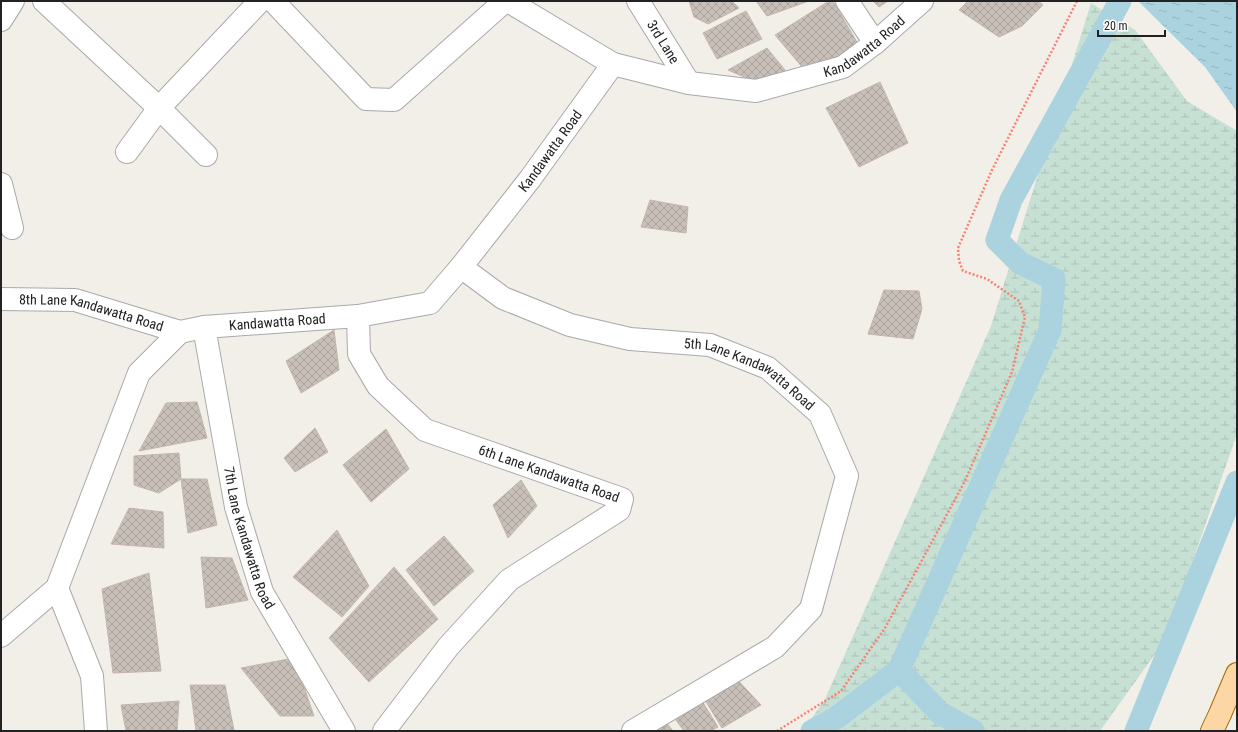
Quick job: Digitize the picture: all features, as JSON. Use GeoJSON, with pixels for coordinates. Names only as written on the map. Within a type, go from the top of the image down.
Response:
{"type":"FeatureCollection","features":[{"type":"Feature","properties":{"kind":"main road"},"geometry":{"type":"LineString","coordinates":[[1212,731],[1237,674]]}},
{"type":"Feature","properties":{"kind":"street"},"geometry":{"type":"LineString","coordinates":[[1,20],[13,1]]}},
{"type":"Feature","properties":{"kind":"street"},"geometry":{"type":"LineString","coordinates":[[44,1],[159,108],[206,155]]}},
{"type":"Feature","properties":{"kind":"street"},"geometry":{"type":"LineString","coordinates":[[126,152],[159,108],[260,1]]}},
{"type":"Feature","properties":{"kind":"street"},"geometry":{"type":"LineString","coordinates":[[273,1],[366,99],[394,100],[505,1]]}},
{"type":"Feature","properties":{"kind":"street"},"geometry":{"type":"LineString","coordinates":[[508,1],[613,64]]}},
{"type":"Feature","properties":{"kind":"street","name":"3rd Lane"},"geometry":{"type":"LineString","coordinates":[[638,1],[689,83]]}},
{"type":"Feature","properties":{"kind":"street"},"geometry":{"type":"LineString","coordinates":[[847,1],[875,43]]}},
{"type":"Feature","properties":{"kind":"street","name":"Kandawatta Road"},"geometry":{"type":"LineString","coordinates":[[180,332],[204,327],[358,316],[430,303],[461,267],[530,179],[613,64],[689,83],[756,91],[843,67],[875,43],[922,1]]}},
{"type":"Feature","properties":{"kind":"street"},"geometry":{"type":"LineString","coordinates":[[1,184],[12,228]]}},
{"type":"Feature","properties":{"kind":"street","name":"5th Lane Kandawatta Road"},"geometry":{"type":"LineString","coordinates":[[461,267],[503,298],[570,325],[630,339],[710,345],[768,368],[820,414],[847,476],[811,609],[775,647],[633,731]]}},
{"type":"Feature","properties":{"kind":"street","name":"8th Lane Kandawatta Road"},"geometry":{"type":"LineString","coordinates":[[1,299],[75,300],[180,332]]}},
{"type":"Feature","properties":{"kind":"street","name":"6th Lane Kandawatta Road"},"geometry":{"type":"LineString","coordinates":[[358,316],[359,354],[378,386],[425,430],[622,499],[619,510],[509,580],[448,647],[384,731]]}},
{"type":"Feature","properties":{"kind":"street","name":"7th Lane Kandawatta Road"},"geometry":{"type":"LineString","coordinates":[[204,327],[236,507],[262,592],[344,731]]}},
{"type":"Feature","properties":{"kind":"street"},"geometry":{"type":"LineString","coordinates":[[1,636],[57,588],[139,373],[180,332]]}},
{"type":"Feature","properties":{"kind":"street"},"geometry":{"type":"LineString","coordinates":[[57,588],[92,676],[96,731]]}},
{"type":"Feature","properties":{"kind":"path"},"geometry":{"type":"LineString","coordinates":[[777,731],[841,691],[885,628],[965,481],[1012,372],[1025,317],[1019,300],[987,279],[963,271],[959,261],[958,248],[992,170],[1077,1]]}},
{"type":"Feature","properties":{"kind":"green space"},"geometry":{"type":"Polygon","coordinates":[[[1091,3],[1135,30],[1187,101],[1237,131],[1237,434],[1165,640],[1100,731],[803,731],[825,699],[991,326],[1091,3]]]}},
{"type":"Feature","properties":{"kind":"water"},"geometry":{"type":"Polygon","coordinates":[[[1138,1],[1237,1],[1237,112],[1205,67],[1138,1]]]}},
{"type":"Feature","properties":{"kind":"building"},"geometry":{"type":"Polygon","coordinates":[[[689,1],[732,1],[739,8],[708,24],[694,17],[689,1]]]}},
{"type":"Feature","properties":{"kind":"building"},"geometry":{"type":"Polygon","coordinates":[[[756,1],[809,1],[767,16],[756,1]]]}},
{"type":"Feature","properties":{"kind":"building"},"geometry":{"type":"Polygon","coordinates":[[[829,1],[833,1],[858,44],[808,74],[775,35],[829,1]]]}},
{"type":"Feature","properties":{"kind":"building"},"geometry":{"type":"Polygon","coordinates":[[[873,1],[888,1],[879,7],[873,1]]]}},
{"type":"Feature","properties":{"kind":"building"},"geometry":{"type":"Polygon","coordinates":[[[968,1],[1038,1],[1043,5],[1022,26],[999,37],[959,10],[968,1]]]}},
{"type":"Feature","properties":{"kind":"building"},"geometry":{"type":"Polygon","coordinates":[[[746,11],[762,39],[717,59],[703,33],[746,11]]]}},
{"type":"Feature","properties":{"kind":"building"},"geometry":{"type":"Polygon","coordinates":[[[767,48],[785,70],[767,83],[749,79],[728,70],[767,48]]]}},
{"type":"Feature","properties":{"kind":"building"},"geometry":{"type":"Polygon","coordinates":[[[880,82],[908,143],[859,167],[826,108],[880,82]]]}},
{"type":"Feature","properties":{"kind":"building"},"geometry":{"type":"Polygon","coordinates":[[[650,200],[688,207],[686,233],[641,227],[650,200]]]}},
{"type":"Feature","properties":{"kind":"building"},"geometry":{"type":"Polygon","coordinates":[[[884,290],[919,291],[922,309],[913,339],[868,334],[884,290]]]}},
{"type":"Feature","properties":{"kind":"building"},"geometry":{"type":"Polygon","coordinates":[[[334,330],[339,370],[301,393],[286,361],[334,330]]]}},
{"type":"Feature","properties":{"kind":"building"},"geometry":{"type":"Polygon","coordinates":[[[197,402],[207,438],[139,451],[166,403],[197,402]]]}},
{"type":"Feature","properties":{"kind":"building"},"geometry":{"type":"Polygon","coordinates":[[[315,428],[328,452],[295,472],[284,458],[315,428]]]}},
{"type":"Feature","properties":{"kind":"building"},"geometry":{"type":"Polygon","coordinates":[[[386,429],[409,469],[371,502],[343,465],[386,429]]]}},
{"type":"Feature","properties":{"kind":"building"},"geometry":{"type":"Polygon","coordinates":[[[179,453],[181,479],[159,493],[134,485],[134,456],[179,453]]]}},
{"type":"Feature","properties":{"kind":"building"},"geometry":{"type":"Polygon","coordinates":[[[181,479],[207,479],[217,525],[188,533],[181,479]]]}},
{"type":"Feature","properties":{"kind":"building"},"geometry":{"type":"Polygon","coordinates":[[[521,480],[537,506],[508,538],[493,505],[521,480]]]}},
{"type":"Feature","properties":{"kind":"building"},"geometry":{"type":"Polygon","coordinates":[[[129,508],[163,512],[164,548],[111,544],[129,508]]]}},
{"type":"Feature","properties":{"kind":"building"},"geometry":{"type":"Polygon","coordinates":[[[337,530],[369,586],[342,617],[293,577],[337,530]]]}},
{"type":"Feature","properties":{"kind":"building"},"geometry":{"type":"Polygon","coordinates":[[[444,536],[474,571],[434,606],[406,570],[444,536]]]}},
{"type":"Feature","properties":{"kind":"building"},"geometry":{"type":"Polygon","coordinates":[[[201,557],[232,558],[248,600],[206,608],[201,557]]]}},
{"type":"Feature","properties":{"kind":"building"},"geometry":{"type":"Polygon","coordinates":[[[394,567],[438,619],[369,682],[329,638],[394,567]]]}},
{"type":"Feature","properties":{"kind":"building"},"geometry":{"type":"Polygon","coordinates":[[[149,573],[161,671],[113,673],[102,589],[149,573]]]}},
{"type":"Feature","properties":{"kind":"building"},"geometry":{"type":"Polygon","coordinates":[[[294,658],[314,716],[280,716],[241,668],[294,658]]]}},
{"type":"Feature","properties":{"kind":"building"},"geometry":{"type":"Polygon","coordinates":[[[733,675],[761,705],[722,728],[702,695],[733,675]]]}},
{"type":"Feature","properties":{"kind":"building"},"geometry":{"type":"Polygon","coordinates":[[[190,685],[225,685],[234,730],[196,731],[190,685]]]}},
{"type":"Feature","properties":{"kind":"building"},"geometry":{"type":"Polygon","coordinates":[[[699,696],[718,727],[711,731],[684,731],[670,712],[699,696]]]}},
{"type":"Feature","properties":{"kind":"building"},"geometry":{"type":"Polygon","coordinates":[[[179,701],[177,731],[126,731],[121,705],[179,701]]]}},
{"type":"Feature","properties":{"kind":"building"},"geometry":{"type":"Polygon","coordinates":[[[662,717],[673,731],[639,731],[662,717]]]}},
{"type":"Feature","properties":{"kind":"waterway"},"geometry":{"type":"LineString","coordinates":[[973,731],[941,714],[899,670],[1050,330],[1054,279],[1020,263],[997,240],[1011,200],[1120,1]]}},
{"type":"Feature","properties":{"kind":"waterway"},"geometry":{"type":"LineString","coordinates":[[1136,731],[1237,482]]}},
{"type":"Feature","properties":{"kind":"waterway"},"geometry":{"type":"LineString","coordinates":[[812,731],[836,718],[899,670]]}}]}
